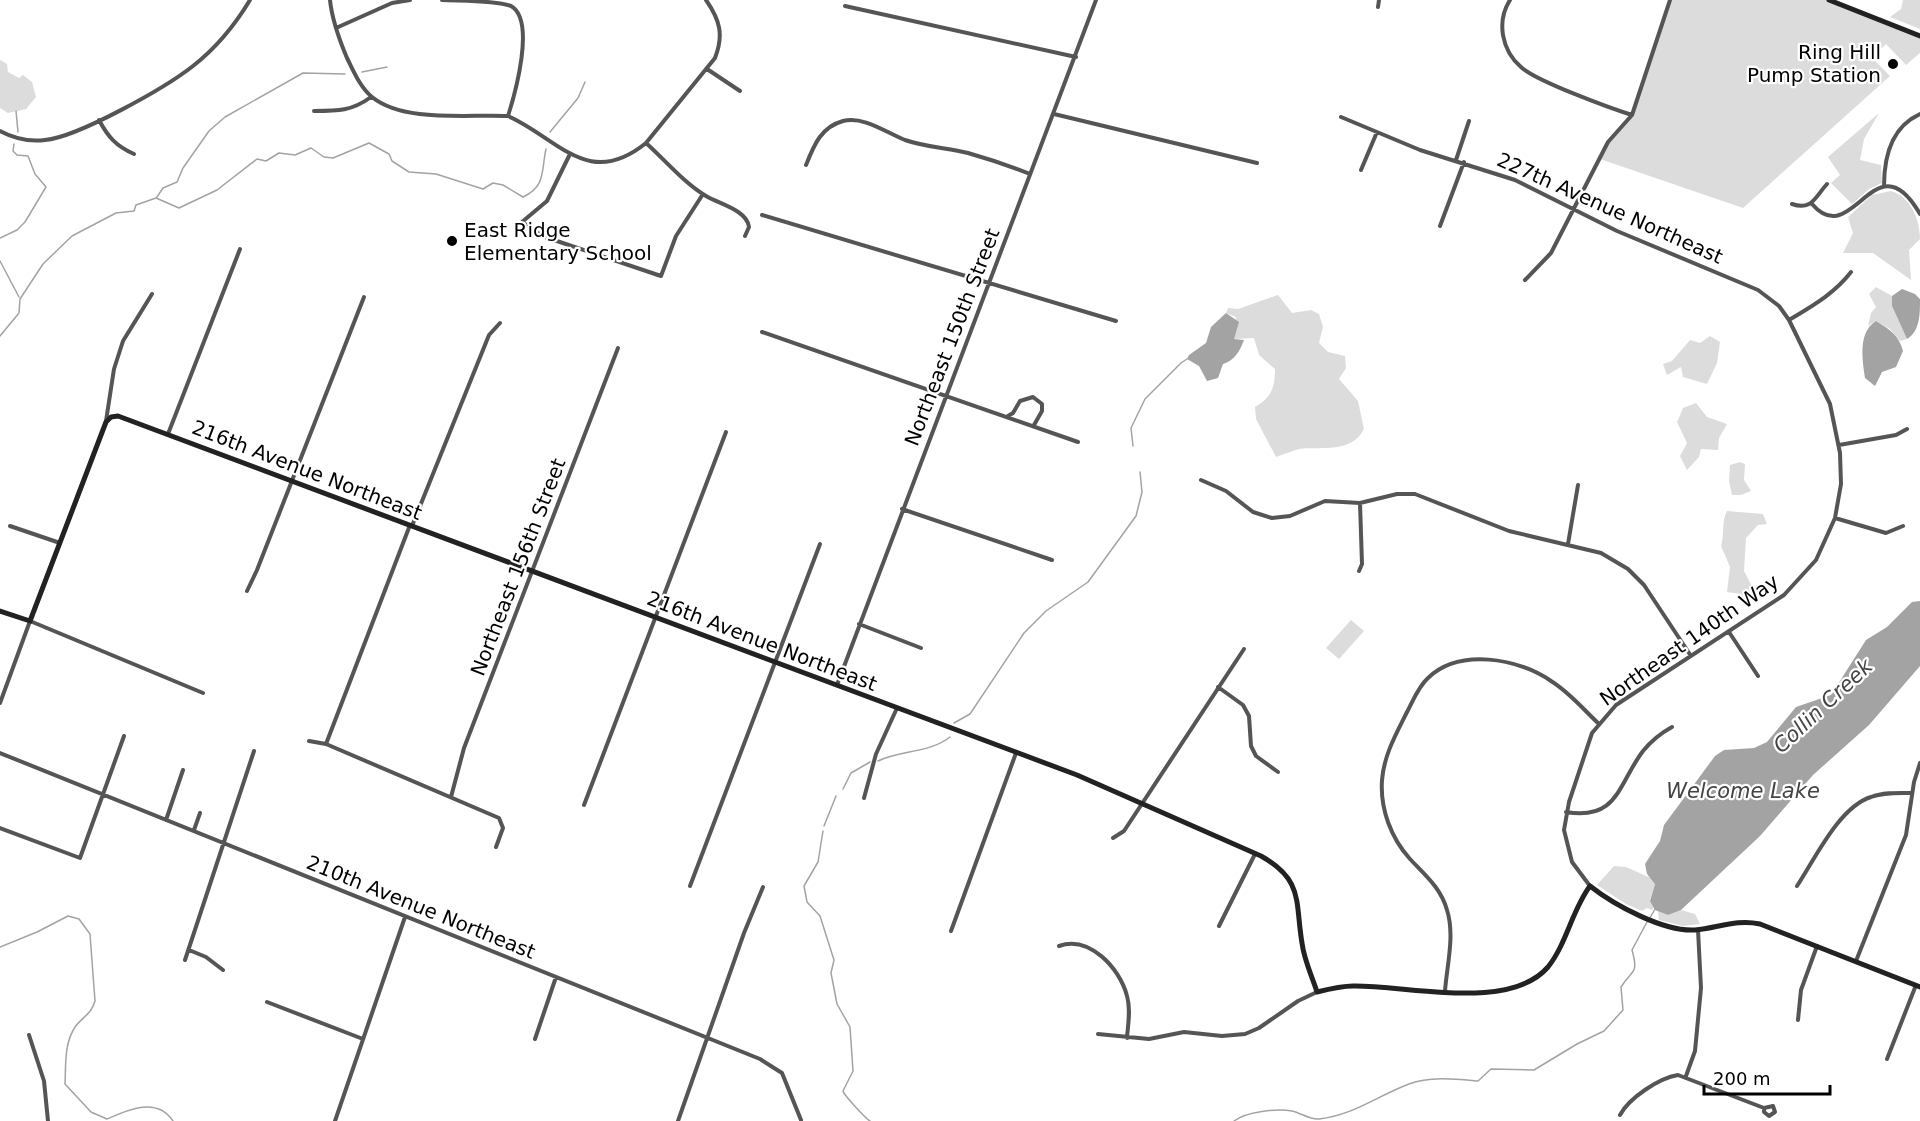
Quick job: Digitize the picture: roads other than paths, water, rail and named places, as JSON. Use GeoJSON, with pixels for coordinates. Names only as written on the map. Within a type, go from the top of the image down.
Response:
{"type":"FeatureCollection","features":[{"type":"Feature","properties":{"kind":"street"},"geometry":{"type":"LineString","coordinates":[[0,131],[26,140],[45,140],[72,132],[99,120],[165,86],[193,66],[226,34],[250,0]]}},
{"type":"Feature","properties":{"kind":"street"},"geometry":{"type":"LineString","coordinates":[[330,0],[336,28],[355,74],[371,97],[386,105],[411,113],[508,116],[522,122],[569,156],[586,160],[610,160],[630,154],[646,143],[707,69],[719,47],[721,25],[706,0]]}},
{"type":"Feature","properties":{"kind":"street"},"geometry":{"type":"LineString","coordinates":[[336,28],[392,3],[410,0]]}},
{"type":"Feature","properties":{"kind":"street"},"geometry":{"type":"LineString","coordinates":[[442,0],[499,2],[513,7],[521,19],[519,75],[508,116]]}},
{"type":"Feature","properties":{"kind":"street","name":"Northeast 150th Street"},"geometry":{"type":"LineString","coordinates":[[837,685],[1096,0]]}},
{"type":"Feature","properties":{"kind":"street"},"geometry":{"type":"LineString","coordinates":[[1378,7],[1379,0]]}},
{"type":"Feature","properties":{"kind":"street"},"geometry":{"type":"LineString","coordinates":[[1510,0],[1502,21],[1503,37],[1514,60],[1534,76],[1632,115]]}},
{"type":"Feature","properties":{"kind":"street"},"geometry":{"type":"LineString","coordinates":[[1525,280],[1551,253],[1576,209],[1608,142],[1632,115],[1670,0]]}},
{"type":"Feature","properties":{"kind":"street"},"geometry":{"type":"LineString","coordinates":[[1829,0],[1920,36]]}},
{"type":"Feature","properties":{"kind":"street"},"geometry":{"type":"LineString","coordinates":[[845,6],[1076,57]]}},
{"type":"Feature","properties":{"kind":"street"},"geometry":{"type":"LineString","coordinates":[[707,69],[740,91]]}},
{"type":"Feature","properties":{"kind":"street"},"geometry":{"type":"LineString","coordinates":[[314,111],[344,111],[371,97]]}},
{"type":"Feature","properties":{"kind":"street"},"geometry":{"type":"LineString","coordinates":[[1053,114],[1257,163]]}},
{"type":"Feature","properties":{"kind":"street"},"geometry":{"type":"LineString","coordinates":[[1884,186],[1888,148],[1898,129],[1920,114]]}},
{"type":"Feature","properties":{"kind":"street","name":"227th Avenue Northeast"},"geometry":{"type":"LineString","coordinates":[[1341,117],[1420,150],[1464,162],[1515,180],[1617,231],[1758,290],[1779,306],[1789,320]]}},
{"type":"Feature","properties":{"kind":"street"},"geometry":{"type":"LineString","coordinates":[[99,120],[108,137],[119,147],[134,154]]}},
{"type":"Feature","properties":{"kind":"street"},"geometry":{"type":"LineString","coordinates":[[806,165],[816,141],[825,130],[835,124],[854,120],[907,140],[966,153],[1030,174]]}},
{"type":"Feature","properties":{"kind":"street"},"geometry":{"type":"LineString","coordinates":[[1456,160],[1469,121]]}},
{"type":"Feature","properties":{"kind":"street"},"geometry":{"type":"LineString","coordinates":[[1361,170],[1377,132]]}},
{"type":"Feature","properties":{"kind":"street"},"geometry":{"type":"LineString","coordinates":[[646,143],[703,194],[733,208],[744,218],[749,223],[745,236]]}},
{"type":"Feature","properties":{"kind":"street"},"geometry":{"type":"LineString","coordinates":[[569,156],[548,201],[522,222],[542,236],[661,276],[676,236],[703,194]]}},
{"type":"Feature","properties":{"kind":"street"},"geometry":{"type":"LineString","coordinates":[[1440,226],[1464,162]]}},
{"type":"Feature","properties":{"kind":"street"},"geometry":{"type":"LineString","coordinates":[[1792,204],[1806,207],[1812,204],[1827,184]]}},
{"type":"Feature","properties":{"kind":"street"},"geometry":{"type":"LineString","coordinates":[[1812,204],[1826,216],[1838,218],[1849,212],[1864,195],[1884,186],[1894,186],[1909,195],[1920,214]]}},
{"type":"Feature","properties":{"kind":"street"},"geometry":{"type":"LineString","coordinates":[[762,215],[1116,321]]}},
{"type":"Feature","properties":{"kind":"street"},"geometry":{"type":"LineString","coordinates":[[168,434],[240,249]]}},
{"type":"Feature","properties":{"kind":"street"},"geometry":{"type":"LineString","coordinates":[[1789,320],[1823,300],[1840,286],[1851,272]]}},
{"type":"Feature","properties":{"kind":"street"},"geometry":{"type":"LineString","coordinates":[[0,703],[106,422],[114,369],[123,341],[152,294]]}},
{"type":"Feature","properties":{"kind":"street"},"geometry":{"type":"LineString","coordinates":[[247,591],[364,297]]}},
{"type":"Feature","properties":{"kind":"street","name":"Northeast 140th Way"},"geometry":{"type":"LineString","coordinates":[[1590,886],[1569,855],[1565,837],[1566,812],[1583,758],[1598,723],[1624,699],[1778,600],[1797,583],[1821,552],[1835,519],[1841,484],[1839,445],[1830,404],[1789,320]]}},
{"type":"Feature","properties":{"kind":"street"},"geometry":{"type":"LineString","coordinates":[[326,744],[411,525],[489,335],[500,323]]}},
{"type":"Feature","properties":{"kind":"street"},"geometry":{"type":"LineString","coordinates":[[762,332],[1078,442]]}},
{"type":"Feature","properties":{"kind":"street","name":"Northeast 156th Street"},"geometry":{"type":"LineString","coordinates":[[451,797],[464,748],[618,348]]}},
{"type":"Feature","properties":{"kind":"street"},"geometry":{"type":"LineString","coordinates":[[1007,416],[1013,413],[1020,401],[1033,397],[1042,404],[1042,411],[1034,425]]}},
{"type":"Feature","properties":{"kind":"street","name":"216th Avenue Northeast"},"geometry":{"type":"LineString","coordinates":[[106,422],[111,417],[118,416],[411,525],[1016,753],[1255,853],[1282,871],[1295,891],[1301,915],[1303,948],[1317,992]]}},
{"type":"Feature","properties":{"kind":"street"},"geometry":{"type":"LineString","coordinates":[[1839,445],[1896,435],[1907,429]]}},
{"type":"Feature","properties":{"kind":"street"},"geometry":{"type":"LineString","coordinates":[[584,806],[726,432]]}},
{"type":"Feature","properties":{"kind":"street"},"geometry":{"type":"LineString","coordinates":[[1201,480],[1226,491],[1245,507],[1264,516],[1281,518],[1300,513],[1325,501],[1360,503],[1397,494],[1416,494],[1509,531],[1601,553],[1628,569],[1657,601],[1691,656]]}},
{"type":"Feature","properties":{"kind":"street"},"geometry":{"type":"LineString","coordinates":[[1568,544],[1578,485]]}},
{"type":"Feature","properties":{"kind":"street"},"geometry":{"type":"LineString","coordinates":[[1359,571],[1362,564],[1360,503]]}},
{"type":"Feature","properties":{"kind":"street"},"geometry":{"type":"LineString","coordinates":[[902,509],[1052,560]]}},
{"type":"Feature","properties":{"kind":"street"},"geometry":{"type":"LineString","coordinates":[[1835,519],[1886,533],[1903,526]]}},
{"type":"Feature","properties":{"kind":"street"},"geometry":{"type":"LineString","coordinates":[[10,526],[60,543]]}},
{"type":"Feature","properties":{"kind":"street"},"geometry":{"type":"LineString","coordinates":[[690,886],[820,544]]}},
{"type":"Feature","properties":{"kind":"street"},"geometry":{"type":"LineString","coordinates":[[0,611],[30,621],[203,693]]}},
{"type":"Feature","properties":{"kind":"street"},"geometry":{"type":"LineString","coordinates":[[859,624],[921,648]]}},
{"type":"Feature","properties":{"kind":"street"},"geometry":{"type":"LineString","coordinates":[[1728,632],[1758,676]]}},
{"type":"Feature","properties":{"kind":"street"},"geometry":{"type":"LineString","coordinates":[[1113,838],[1124,831],[1244,649]]}},
{"type":"Feature","properties":{"kind":"street"},"geometry":{"type":"LineString","coordinates":[[1445,991],[1450,931],[1447,909],[1437,887],[1410,858],[1392,831],[1382,795],[1382,779],[1390,746],[1422,684],[1441,668],[1461,662],[1496,661],[1532,670],[1561,688],[1598,723]]}},
{"type":"Feature","properties":{"kind":"street"},"geometry":{"type":"LineString","coordinates":[[1218,687],[1243,705],[1249,716],[1251,746],[1256,756],[1278,772]]}},
{"type":"Feature","properties":{"kind":"street"},"geometry":{"type":"LineString","coordinates":[[864,798],[876,754],[897,708]]}},
{"type":"Feature","properties":{"kind":"street"},"geometry":{"type":"LineString","coordinates":[[1566,812],[1584,815],[1604,809],[1618,793],[1643,751],[1658,735],[1672,727]]}},
{"type":"Feature","properties":{"kind":"street"},"geometry":{"type":"LineString","coordinates":[[0,828],[80,858],[124,736]]}},
{"type":"Feature","properties":{"kind":"street"},"geometry":{"type":"LineString","coordinates":[[309,741],[326,744],[503,821],[503,828],[496,847]]}},
{"type":"Feature","properties":{"kind":"street"},"geometry":{"type":"LineString","coordinates":[[186,960],[254,751]]}},
{"type":"Feature","properties":{"kind":"street","name":"210th Avenue Northeast"},"geometry":{"type":"LineString","coordinates":[[0,753],[745,1052],[777,1069],[785,1078],[801,1120]]}},
{"type":"Feature","properties":{"kind":"street"},"geometry":{"type":"LineString","coordinates":[[951,931],[1016,753]]}},
{"type":"Feature","properties":{"kind":"street"},"geometry":{"type":"LineString","coordinates":[[1856,962],[1906,835],[1912,793],[1920,763]]}},
{"type":"Feature","properties":{"kind":"street"},"geometry":{"type":"LineString","coordinates":[[166,820],[183,770]]}},
{"type":"Feature","properties":{"kind":"street"},"geometry":{"type":"LineString","coordinates":[[1797,886],[1845,814],[1856,804],[1870,797],[1912,793]]}},
{"type":"Feature","properties":{"kind":"street"},"geometry":{"type":"LineString","coordinates":[[194,830],[200,813]]}},
{"type":"Feature","properties":{"kind":"street"},"geometry":{"type":"LineString","coordinates":[[1219,926],[1255,853]]}},
{"type":"Feature","properties":{"kind":"street"},"geometry":{"type":"LineString","coordinates":[[1098,1034],[1149,1039],[1184,1032],[1222,1036],[1245,1034],[1259,1028],[1298,1001],[1317,992],[1351,986],[1487,992],[1517,988],[1542,973],[1553,959],[1579,902],[1590,886],[1611,902],[1678,929],[1698,930],[1725,923],[1751,922],[1918,986],[1887,1059]]}},
{"type":"Feature","properties":{"kind":"street"},"geometry":{"type":"LineString","coordinates":[[678,1121],[709,1039],[744,933],[763,887]]}},
{"type":"Feature","properties":{"kind":"street"},"geometry":{"type":"LineString","coordinates":[[335,1121],[405,917]]}},
{"type":"Feature","properties":{"kind":"street"},"geometry":{"type":"LineString","coordinates":[[1686,1076],[1695,1050],[1701,988],[1698,930]]}},
{"type":"Feature","properties":{"kind":"street"},"geometry":{"type":"LineString","coordinates":[[1059,946],[1076,944],[1091,950],[1108,961],[1120,977],[1129,1010],[1127,1038]]}},
{"type":"Feature","properties":{"kind":"street"},"geometry":{"type":"LineString","coordinates":[[1798,1020],[1801,990],[1817,946]]}},
{"type":"Feature","properties":{"kind":"street"},"geometry":{"type":"LineString","coordinates":[[189,950],[206,957],[223,970]]}},
{"type":"Feature","properties":{"kind":"street"},"geometry":{"type":"LineString","coordinates":[[535,1039],[556,977]]}},
{"type":"Feature","properties":{"kind":"street"},"geometry":{"type":"LineString","coordinates":[[267,1002],[363,1039]]}},
{"type":"Feature","properties":{"kind":"street"},"geometry":{"type":"LineString","coordinates":[[29,1035],[44,1081],[48,1121]]}},
{"type":"Feature","properties":{"kind":"street"},"geometry":{"type":"LineString","coordinates":[[1620,1115],[1625,1106],[1668,1077],[1686,1076],[1764,1108]]}},
{"type":"Feature","properties":{"kind":"water"},"geometry":{"type":"Polygon","coordinates":[[[1902,289],[1915,294],[1920,299],[1917,327],[1907,339],[1892,306],[1892,296],[1902,289]]]}},
{"type":"Feature","properties":{"kind":"water"},"geometry":{"type":"Polygon","coordinates":[[[1226,313],[1239,322],[1234,339],[1244,340],[1236,355],[1223,364],[1218,378],[1207,381],[1199,366],[1187,359],[1206,343],[1211,327],[1226,313]]]}},
{"type":"Feature","properties":{"kind":"water"},"geometry":{"type":"Polygon","coordinates":[[[1876,321],[1896,337],[1903,351],[1896,367],[1882,372],[1875,386],[1865,378],[1862,355],[1866,332],[1876,321]]]}},
{"type":"Feature","properties":{"kind":"water","name":"Welcome Lake"},"geometry":{"type":"Polygon","coordinates":[[[1920,601],[1920,666],[1869,725],[1813,775],[1760,836],[1681,910],[1668,915],[1655,910],[1650,901],[1655,884],[1647,874],[1645,864],[1660,841],[1664,825],[1715,756],[1724,750],[1754,748],[1767,742],[1796,707],[1831,695],[1866,640],[1887,627],[1912,602],[1920,601]]]}},
{"type":"Feature","properties":{"kind":"waterway"},"geometry":{"type":"LineString","coordinates":[[362,72],[387,67]]}},
{"type":"Feature","properties":{"kind":"waterway"},"geometry":{"type":"LineString","coordinates":[[157,197],[163,188],[177,182],[183,168],[209,131],[225,117],[303,73],[345,74]]}},
{"type":"Feature","properties":{"kind":"waterway"},"geometry":{"type":"LineString","coordinates":[[550,132],[578,98],[585,82]]}},
{"type":"Feature","properties":{"kind":"waterway"},"geometry":{"type":"LineString","coordinates":[[16,111],[18,132]]}},
{"type":"Feature","properties":{"kind":"waterway"},"geometry":{"type":"LineString","coordinates":[[0,336],[19,313],[20,299],[43,264],[72,236],[116,213],[134,211],[136,205],[156,198],[179,208],[217,190],[257,159],[266,161],[279,153],[295,155],[311,148],[324,157],[333,158],[369,143],[389,154],[392,161],[409,172],[436,174],[483,189],[493,183],[503,185],[523,197],[539,183],[546,149]]}},
{"type":"Feature","properties":{"kind":"waterway"},"geometry":{"type":"LineString","coordinates":[[0,238],[17,230],[25,222],[46,187],[35,174],[28,156],[17,155],[13,151],[14,144]]}},
{"type":"Feature","properties":{"kind":"waterway"},"geometry":{"type":"LineString","coordinates":[[0,261],[19,297]]}},
{"type":"Feature","properties":{"kind":"waterway"},"geometry":{"type":"LineString","coordinates":[[1133,446],[1131,428],[1145,399],[1187,359]]}},
{"type":"Feature","properties":{"kind":"waterway"},"geometry":{"type":"LineString","coordinates":[[954,723],[970,714],[1024,633],[1046,611],[1088,582],[1136,516],[1142,492],[1140,472]]}},
{"type":"Feature","properties":{"kind":"waterway"},"geometry":{"type":"LineString","coordinates":[[878,761],[934,746],[950,737]]}},
{"type":"Feature","properties":{"kind":"waterway"},"geometry":{"type":"LineString","coordinates":[[843,789],[851,773],[870,762]]}},
{"type":"Feature","properties":{"kind":"waterway"},"geometry":{"type":"LineString","coordinates":[[824,826],[836,796]]}},
{"type":"Feature","properties":{"kind":"waterway"},"geometry":{"type":"LineString","coordinates":[[823,831],[818,862],[804,886],[807,902],[820,916],[834,960],[831,973],[837,1004],[850,1027],[853,1071],[843,1091],[870,1121]]}},
{"type":"Feature","properties":{"kind":"waterway"},"geometry":{"type":"LineString","coordinates":[[1650,918],[1655,909]]}},
{"type":"Feature","properties":{"kind":"waterway"},"geometry":{"type":"LineString","coordinates":[[0,947],[68,916],[79,919],[90,934],[95,1001],[89,1013],[71,1034],[66,1054],[65,1084],[91,1112],[107,1119],[132,1109],[150,1107],[166,1113],[173,1121]]}},
{"type":"Feature","properties":{"kind":"waterway"},"geometry":{"type":"LineString","coordinates":[[1234,1121],[1254,1113],[1278,1110],[1292,1111],[1319,1119],[1332,1117],[1417,1081],[1443,1079],[1478,1081],[1491,1069],[1534,1070],[1604,1031],[1623,1010],[1621,987],[1633,971],[1635,964],[1632,950],[1647,922]]}},
{"type":"Feature","properties":{"kind":"place","name":"Ring Hill Pump Station"},"geometry":{"type":"Point","coordinates":[1893,64]}},
{"type":"Feature","properties":{"kind":"place","name":"East Ridge Elementary School"},"geometry":{"type":"Point","coordinates":[452,241]}},
{"type":"Feature","properties":{"kind":"water label","name":"Collin Creek"},"geometry":{"type":"Point","coordinates":[1823,706]}}]}
